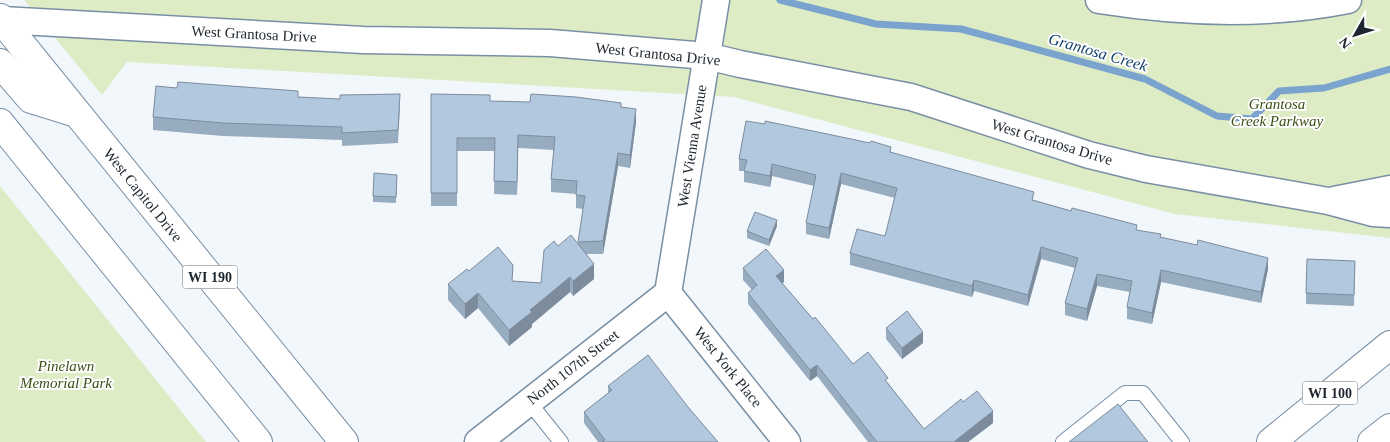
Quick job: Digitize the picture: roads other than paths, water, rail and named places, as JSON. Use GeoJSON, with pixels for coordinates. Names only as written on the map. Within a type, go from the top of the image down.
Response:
{"type":"FeatureCollection","features":[{"type":"Feature","properties":{"kind":"main road","name":"West Capitol Drive"},"geometry":{"type":"LineString","coordinates":[[1,19],[344,442]]}},
{"type":"Feature","properties":{"kind":"main road"},"geometry":{"type":"LineString","coordinates":[[0,63],[31,99],[76,113]]}},
{"type":"Feature","properties":{"kind":"main road"},"geometry":{"type":"LineString","coordinates":[[0,124],[258,442]]}},
{"type":"Feature","properties":{"kind":"main road","name":"WI 100"},"geometry":{"type":"LineString","coordinates":[[1271,442],[1390,345]]}},
{"type":"Feature","properties":{"kind":"main road"},"geometry":{"type":"LineString","coordinates":[[1372,442],[1390,428]]}},
{"type":"Feature","properties":{"kind":"street","name":"West Vienna Avenue"},"geometry":{"type":"LineString","coordinates":[[668,293],[716,0]]}},
{"type":"Feature","properties":{"kind":"street"},"geometry":{"type":"LineString","coordinates":[[1100,0],[1164,8],[1251,11],[1348,0]]}},
{"type":"Feature","properties":{"kind":"street","name":"West Grantosa Drive"},"geometry":{"type":"LineString","coordinates":[[1,19],[363,40],[550,43],[707,56],[911,98],[1089,155],[1146,169],[1328,201],[1373,213],[1390,214]]}},
{"type":"Feature","properties":{"kind":"street","name":"West Grantosa Drive"},"geometry":{"type":"LineString","coordinates":[[1328,201],[1390,189]]}},
{"type":"Feature","properties":{"kind":"street","name":"North 107th Street"},"geometry":{"type":"LineString","coordinates":[[478,442],[668,293]]}},
{"type":"Feature","properties":{"kind":"street","name":"West York Place"},"geometry":{"type":"LineString","coordinates":[[668,293],[787,442]]}},
{"type":"Feature","properties":{"kind":"lane"},"geometry":{"type":"LineString","coordinates":[[1063,442],[1125,393],[1143,393],[1182,442]]}},
{"type":"Feature","properties":{"kind":"lane"},"geometry":{"type":"LineString","coordinates":[[529,402],[561,442]]}},
{"type":"Feature","properties":{"kind":"waterway","name":"Grantosa Creek"},"geometry":{"type":"LineString","coordinates":[[780,0],[876,24],[961,29],[1145,79],[1217,116],[1252,119],[1279,91],[1324,88],[1390,69]]}},
{"type":"Feature","properties":{"kind":"park label","name":"Grantosa Creek Parkway"},"geometry":{"type":"Point","coordinates":[1277,112]}},
{"type":"Feature","properties":{"kind":"park label","name":"Pinelawn Memorial Park"},"geometry":{"type":"Point","coordinates":[66,374]}}]}
